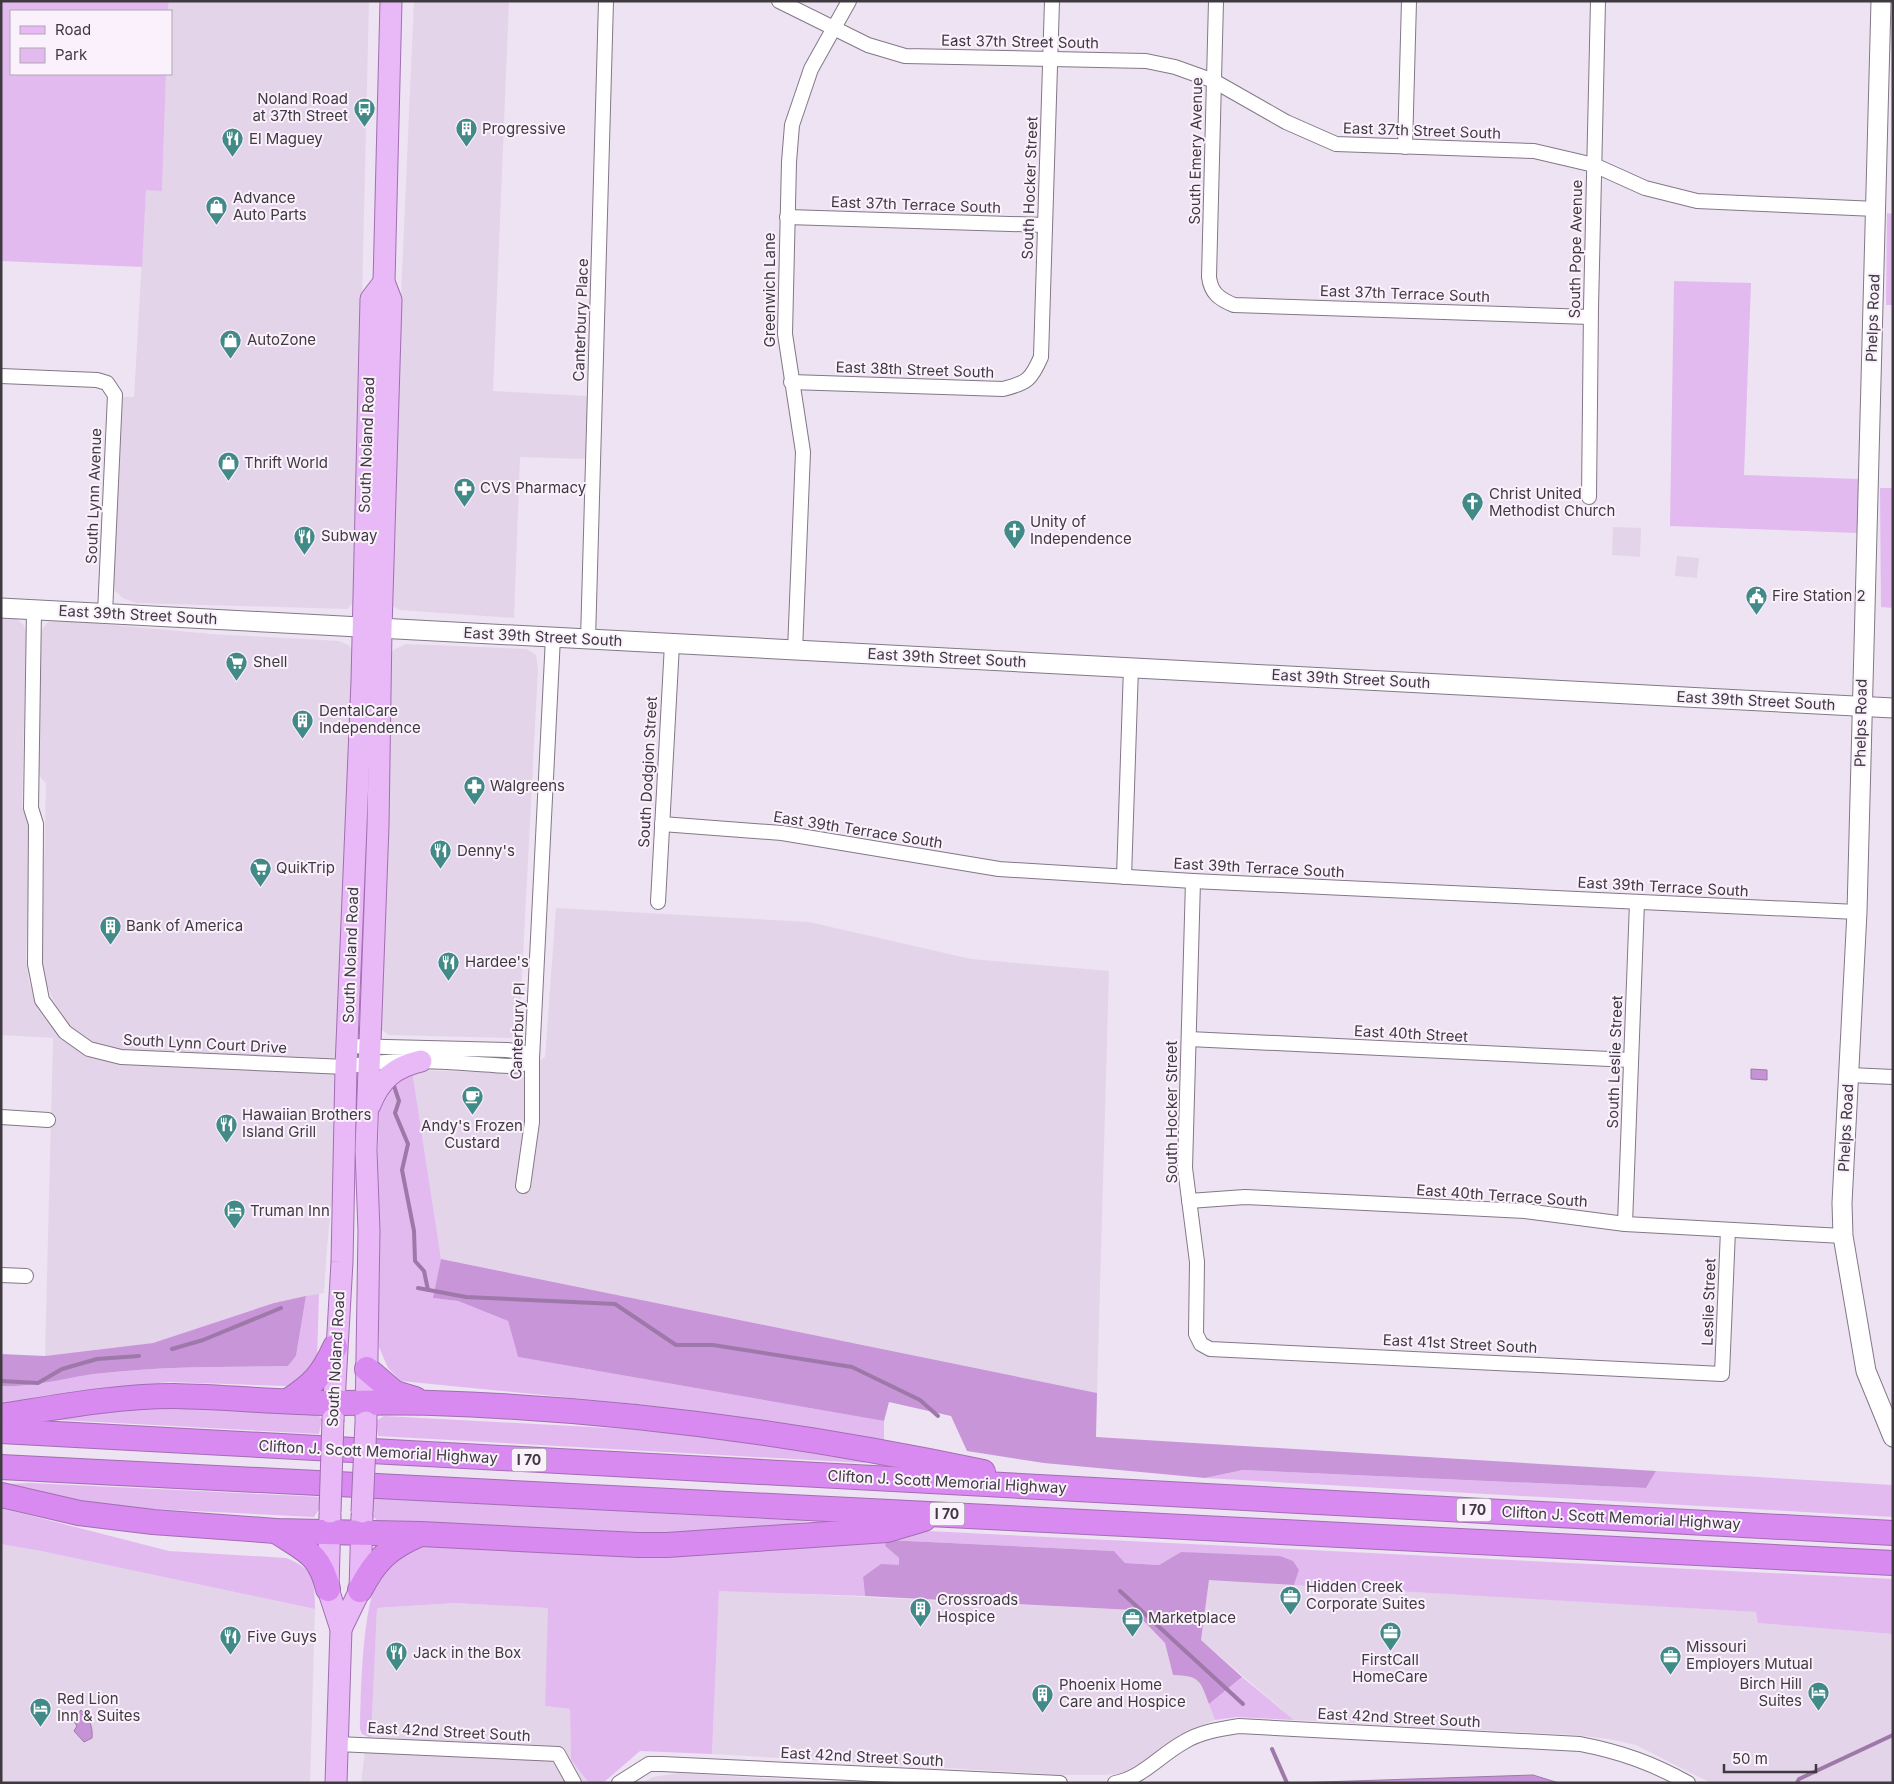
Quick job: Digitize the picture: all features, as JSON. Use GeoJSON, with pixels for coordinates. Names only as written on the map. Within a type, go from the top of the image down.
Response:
{"type":"FeatureCollection","features":[{"type":"Feature","properties":{"kind":"highway"},"geometry":{"type":"LineString","coordinates":[[288,1401],[317,1380],[324,1372],[335,1348]]}},
{"type":"Feature","properties":{"kind":"highway"},"geometry":{"type":"LineString","coordinates":[[367,1368],[395,1393],[434,1403],[614,1415],[709,1426],[899,1455],[1056,1488]]}},
{"type":"Feature","properties":{"kind":"highway"},"geometry":{"type":"LineString","coordinates":[[1,1416],[132,1398],[174,1396],[288,1401],[333,1411],[366,1412],[434,1403]]}},
{"type":"Feature","properties":{"kind":"highway","name":"Clifton J. Scott Memorial Highway"},"geometry":{"type":"LineString","coordinates":[[1,1431],[1893,1532]]}},
{"type":"Feature","properties":{"kind":"highway","name":"Clifton J. Scott Memorial Highway"},"geometry":{"type":"LineString","coordinates":[[1,1467],[1893,1564]]}},
{"type":"Feature","properties":{"kind":"highway"},"geometry":{"type":"LineString","coordinates":[[1,1495],[79,1513],[153,1522],[276,1531],[329,1523],[362,1523],[421,1534],[667,1545],[887,1530],[943,1514]]}},
{"type":"Feature","properties":{"kind":"highway"},"geometry":{"type":"LineString","coordinates":[[276,1531],[312,1555],[321,1564],[328,1588]]}},
{"type":"Feature","properties":{"kind":"highway"},"geometry":{"type":"LineString","coordinates":[[360,1590],[379,1559],[400,1543],[421,1534]]}},
{"type":"Feature","properties":{"kind":"main road","name":"South Noland Road"},"geometry":{"type":"LineString","coordinates":[[341,1629],[360,1590],[366,1412],[369,1054],[378,826],[372,628],[376,461],[371,299],[384,282],[391,1]]}},
{"type":"Feature","properties":{"kind":"main road","name":"Phelps Road"},"geometry":{"type":"LineString","coordinates":[[1881,1],[1857,912],[1842,1203],[1843,1236],[1866,1371],[1893,1437]]}},
{"type":"Feature","properties":{"kind":"main road","name":"East 39th Street South"},"geometry":{"type":"LineString","coordinates":[[1,608],[1893,708]]}},
{"type":"Feature","properties":{"kind":"main road","name":"South Noland Road"},"geometry":{"type":"LineString","coordinates":[[336,1783],[341,1629],[328,1588],[329,1523],[335,1348],[342,1262],[347,1057],[362,681],[372,628]]}},
{"type":"Feature","properties":{"kind":"main road"},"geometry":{"type":"LineString","coordinates":[[368,1110],[376,1090],[386,1075],[405,1065],[421,1061]]}},
{"type":"Feature","properties":{"kind":"street","name":"Canterbury Place"},"geometry":{"type":"LineString","coordinates":[[588,640],[606,1]]}},
{"type":"Feature","properties":{"kind":"street","name":"East 37th Street South"},"geometry":{"type":"LineString","coordinates":[[779,1],[868,45],[905,56],[1146,61],[1175,67],[1214,81],[1286,122],[1336,144],[1534,151],[1594,165],[1645,188],[1697,201],[1876,209]]}},
{"type":"Feature","properties":{"kind":"street","name":"Greenwich Lane"},"geometry":{"type":"LineString","coordinates":[[795,651],[803,452],[785,334],[787,217],[792,125],[811,69],[849,1]]}},
{"type":"Feature","properties":{"kind":"street","name":"South Hocker Street"},"geometry":{"type":"LineString","coordinates":[[1033,375],[1040,357],[1052,1]]}},
{"type":"Feature","properties":{"kind":"street","name":"South Emery Avenue"},"geometry":{"type":"LineString","coordinates":[[1216,1],[1209,277],[1210,287],[1219,299]]}},
{"type":"Feature","properties":{"kind":"street"},"geometry":{"type":"LineString","coordinates":[[1405,147],[1409,1]]}},
{"type":"Feature","properties":{"kind":"street","name":"South Pope Avenue"},"geometry":{"type":"LineString","coordinates":[[1589,497],[1590,317],[1598,1]]}},
{"type":"Feature","properties":{"kind":"street","name":"East 37th Terrace South"},"geometry":{"type":"LineString","coordinates":[[787,217],[1045,225]]}},
{"type":"Feature","properties":{"kind":"street","name":"East 37th Terrace South"},"geometry":{"type":"LineString","coordinates":[[1219,299],[1234,305],[1590,317]]}},
{"type":"Feature","properties":{"kind":"street","name":"East 38th Street South"},"geometry":{"type":"LineString","coordinates":[[791,382],[1003,389],[1023,384],[1033,375]]}},
{"type":"Feature","properties":{"kind":"street","name":"South Lynn Avenue"},"geometry":{"type":"LineString","coordinates":[[1,376],[97,380],[107,383],[115,395],[105,613]]}},
{"type":"Feature","properties":{"kind":"street","name":"South Lynn Court Drive"},"geometry":{"type":"LineString","coordinates":[[34,610],[31,808],[36,824],[35,964],[42,1000],[51,1014],[65,1032],[88,1049],[121,1057],[347,1057],[369,1054],[507,1050],[522,1052],[532,1059],[520,1065],[510,1066],[421,1061],[369,1054],[347,1057]]}},
{"type":"Feature","properties":{"kind":"street","name":"Canterbury Pl"},"geometry":{"type":"LineString","coordinates":[[523,1186],[532,1122],[532,1059],[552,637]]}},
{"type":"Feature","properties":{"kind":"street","name":"South Dodgion Street"},"geometry":{"type":"LineString","coordinates":[[658,902],[672,644]]}},
{"type":"Feature","properties":{"kind":"street"},"geometry":{"type":"LineString","coordinates":[[1124,878],[1131,667]]}},
{"type":"Feature","properties":{"kind":"street","name":"East 39th Terrace South"},"geometry":{"type":"LineString","coordinates":[[662,824],[782,833],[999,869],[1124,878],[1857,912]]}},
{"type":"Feature","properties":{"kind":"street","name":"South Hocker Street"},"geometry":{"type":"LineString","coordinates":[[1193,881],[1185,1168],[1197,1262],[1195,1326],[1198,1342]]}},
{"type":"Feature","properties":{"kind":"street","name":"South Leslie Street"},"geometry":{"type":"LineString","coordinates":[[1625,1224],[1637,902]]}},
{"type":"Feature","properties":{"kind":"street","name":"East 40th Street"},"geometry":{"type":"LineString","coordinates":[[1189,1039],[1631,1060]]}},
{"type":"Feature","properties":{"kind":"street"},"geometry":{"type":"LineString","coordinates":[[1850,1075],[1893,1077]]}},
{"type":"Feature","properties":{"kind":"street"},"geometry":{"type":"LineString","coordinates":[[1,1117],[48,1120]]}},
{"type":"Feature","properties":{"kind":"street","name":"East 40th Terrace South"},"geometry":{"type":"LineString","coordinates":[[1189,1201],[1245,1197],[1525,1212],[1625,1224],[1843,1236]]}},
{"type":"Feature","properties":{"kind":"street","name":"Leslie Street"},"geometry":{"type":"LineString","coordinates":[[1722,1374],[1728,1230]]}},
{"type":"Feature","properties":{"kind":"street"},"geometry":{"type":"LineString","coordinates":[[1,1275],[26,1276]]}},
{"type":"Feature","properties":{"kind":"street","name":"East 41st Street South"},"geometry":{"type":"LineString","coordinates":[[1198,1342],[1210,1349],[1722,1374]]}},
{"type":"Feature","properties":{"kind":"street","name":"East 42nd Street South"},"geometry":{"type":"LineString","coordinates":[[1115,1783],[1137,1775],[1183,1742],[1218,1729],[1239,1726],[1580,1744],[1621,1752],[1688,1783]]}},
{"type":"Feature","properties":{"kind":"street","name":"East 42nd Street South"},"geometry":{"type":"LineString","coordinates":[[337,1744],[558,1754],[574,1783]]}},
{"type":"Feature","properties":{"kind":"street","name":"East 42nd Street South"},"geometry":{"type":"LineString","coordinates":[[618,1783],[649,1764],[1060,1783]]}},
{"type":"Feature","properties":{"kind":"shaded area"},"geometry":{"type":"Polygon","coordinates":[[[169,1],[369,1],[355,592],[353,603],[347,609],[136,603],[123,598],[115,591],[113,583],[122,397],[134,397],[146,190],[162,190],[166,75],[172,75],[172,10],[168,10],[169,1]]]}},
{"type":"Feature","properties":{"kind":"shaded area"},"geometry":{"type":"Polygon","coordinates":[[[414,1],[509,1],[493,391],[587,396],[587,459],[520,457],[514,618],[400,610],[390,605],[388,589],[414,1]]]}},
{"type":"Feature","properties":{"kind":"shaded area"},"geometry":{"type":"Polygon","coordinates":[[[1613,527],[1641,528],[1640,557],[1612,555],[1613,527]]]}},
{"type":"Feature","properties":{"kind":"shaded area"},"geometry":{"type":"Polygon","coordinates":[[[1677,556],[1699,558],[1697,578],[1675,576],[1677,556]]]}},
{"type":"Feature","properties":{"kind":"shaded area"},"geometry":{"type":"Polygon","coordinates":[[[1,617],[14,617],[23,624],[26,631],[22,807],[30,830],[26,959],[29,982],[36,1005],[57,1033],[66,1021],[52,998],[45,980],[42,959],[46,783],[41,778],[38,769],[40,639],[43,628],[48,622],[58,620],[212,634],[339,641],[349,645],[352,652],[337,1151],[324,1293],[274,1303],[153,1343],[45,1356],[53,1038],[1,1035],[1,617]]]}},
{"type":"Feature","properties":{"kind":"shaded area"},"geometry":{"type":"Polygon","coordinates":[[[406,644],[527,649],[536,655],[538,669],[519,1033],[511,1038],[389,1035],[379,1028],[389,663],[393,650],[406,644]]]}},
{"type":"Feature","properties":{"kind":"shaded area"},"geometry":{"type":"Polygon","coordinates":[[[556,908],[809,922],[971,959],[1109,971],[1097,1393],[441,1259],[412,1070],[520,1073],[545,1057],[556,908]]]}},
{"type":"Feature","properties":{"kind":"shaded area"},"geometry":{"type":"Polygon","coordinates":[[[1751,1069],[1767,1070],[1767,1080],[1751,1079],[1751,1069]]]}},
{"type":"Feature","properties":{"kind":"shaded area"},"geometry":{"type":"Polygon","coordinates":[[[441,1259],[1097,1393],[1096,1437],[1656,1471],[1646,1488],[1243,1470],[1205,1478],[1044,1463],[967,1451],[951,1416],[889,1402],[884,1421],[518,1357],[508,1321],[458,1301],[433,1298],[441,1259]]]}},
{"type":"Feature","properties":{"kind":"shaded area"},"geometry":{"type":"Polygon","coordinates":[[[306,1296],[296,1356],[288,1366],[150,1369],[91,1375],[40,1384],[1,1386],[1,1354],[45,1356],[153,1343],[274,1303],[306,1296]]]}},
{"type":"Feature","properties":{"kind":"shaded area"},"geometry":{"type":"Polygon","coordinates":[[[887,1540],[1114,1551],[1125,1563],[1159,1565],[1181,1552],[1280,1556],[1293,1561],[1299,1570],[1294,1585],[1209,1580],[1201,1640],[1242,1677],[1209,1704],[1198,1681],[1194,1678],[1173,1675],[1165,1643],[1133,1610],[865,1596],[863,1577],[881,1564],[899,1565],[899,1558],[885,1546],[887,1540]]]}},
{"type":"Feature","properties":{"kind":"shaded area"},"geometry":{"type":"Polygon","coordinates":[[[1,1544],[315,1609],[310,1783],[1,1783],[1,1544]]]}},
{"type":"Feature","properties":{"kind":"shaded area"},"geometry":{"type":"Polygon","coordinates":[[[1209,1579],[1757,1612],[1759,1623],[1893,1634],[1893,1783],[1711,1783],[1636,1745],[1609,1739],[1575,1735],[1294,1720],[1201,1640],[1209,1579]]]}},
{"type":"Feature","properties":{"kind":"shaded area"},"geometry":{"type":"Polygon","coordinates":[[[719,1590],[1133,1610],[1165,1643],[1173,1675],[1193,1676],[1201,1682],[1215,1720],[1186,1731],[1140,1767],[1121,1773],[1105,1775],[1063,1775],[712,1754],[719,1590]]]}},
{"type":"Feature","properties":{"kind":"shaded area"},"geometry":{"type":"Polygon","coordinates":[[[455,1603],[549,1608],[545,1706],[570,1709],[571,1760],[589,1783],[361,1783],[367,1736],[371,1738],[377,1608],[455,1603]]]}},
{"type":"Feature","properties":{"kind":"shaded area"},"geometry":{"type":"Polygon","coordinates":[[[81,1710],[88,1719],[92,1729],[92,1738],[84,1742],[74,1731],[77,1726],[73,1720],[81,1710]]]}},
{"type":"Feature","properties":{"kind":"shaded area"},"geometry":{"type":"Polygon","coordinates":[[[679,1773],[846,1783],[642,1783],[653,1777],[679,1773]]]}},
{"type":"Feature","properties":{"kind":"shaded area"},"geometry":{"type":"Polygon","coordinates":[[[1533,1775],[1559,1783],[1292,1783],[1533,1775]]]}},
{"type":"Feature","properties":{"kind":"green space"},"geometry":{"type":"Polygon","coordinates":[[[1,1],[169,1],[168,10],[10,10],[10,75],[166,75],[162,191],[146,190],[142,267],[1,261],[1,1]]]}},
{"type":"Feature","properties":{"kind":"green space"},"geometry":{"type":"Polygon","coordinates":[[[1887,213],[1893,214],[1893,305],[1886,305],[1887,213]]]}},
{"type":"Feature","properties":{"kind":"green space"},"geometry":{"type":"Polygon","coordinates":[[[1674,281],[1751,283],[1744,475],[1859,479],[1857,533],[1670,526],[1674,281]]]}},
{"type":"Feature","properties":{"kind":"green space"},"geometry":{"type":"Polygon","coordinates":[[[1880,488],[1893,488],[1893,608],[1881,607],[1880,488]]]}},
{"type":"Feature","properties":{"kind":"green space"},"geometry":{"type":"Polygon","coordinates":[[[412,1070],[441,1259],[434,1298],[458,1301],[508,1321],[518,1357],[884,1421],[884,1440],[645,1405],[401,1381],[388,1368],[379,1347],[376,1221],[379,1110],[385,1089],[389,1084],[412,1070]]]}},
{"type":"Feature","properties":{"kind":"green space"},"geometry":{"type":"Polygon","coordinates":[[[319,1294],[317,1359],[300,1383],[286,1386],[170,1382],[1,1404],[1,1386],[40,1384],[91,1375],[150,1369],[288,1366],[296,1356],[306,1296],[319,1294]]]}},
{"type":"Feature","properties":{"kind":"green space"},"geometry":{"type":"Polygon","coordinates":[[[151,1405],[315,1412],[322,1419],[319,1434],[42,1419],[151,1405]]]}},
{"type":"Feature","properties":{"kind":"green space"},"geometry":{"type":"Polygon","coordinates":[[[384,1416],[628,1429],[691,1429],[865,1456],[865,1463],[378,1436],[376,1421],[384,1416]]]}},
{"type":"Feature","properties":{"kind":"green space"},"geometry":{"type":"Polygon","coordinates":[[[1243,1470],[1646,1488],[1656,1471],[1893,1485],[1893,1517],[1205,1478],[1243,1470]]]}},
{"type":"Feature","properties":{"kind":"green space"},"geometry":{"type":"Polygon","coordinates":[[[31,1483],[323,1497],[314,1517],[93,1506],[1,1484],[31,1483]]]}},
{"type":"Feature","properties":{"kind":"green space"},"geometry":{"type":"Polygon","coordinates":[[[372,1498],[809,1521],[760,1528],[647,1536],[378,1521],[371,1515],[372,1498]]]}},
{"type":"Feature","properties":{"kind":"green space"},"geometry":{"type":"Polygon","coordinates":[[[1,1508],[169,1551],[286,1558],[303,1567],[311,1577],[315,1609],[1,1544],[1,1508]]]}},
{"type":"Feature","properties":{"kind":"green space"},"geometry":{"type":"Polygon","coordinates":[[[928,1531],[1893,1579],[1893,1634],[1758,1623],[1756,1612],[1294,1585],[1299,1570],[1181,1552],[1159,1565],[1125,1563],[1114,1551],[888,1540],[885,1546],[899,1558],[899,1566],[863,1577],[865,1596],[719,1591],[712,1754],[640,1751],[603,1783],[589,1783],[571,1760],[570,1709],[545,1706],[548,1608],[455,1603],[377,1608],[371,1738],[362,1734],[360,1729],[364,1650],[373,1591],[382,1571],[396,1558],[417,1545],[928,1531]]]}},
{"type":"Feature","properties":{"kind":"green space"},"geometry":{"type":"Polygon","coordinates":[[[1242,1677],[1294,1720],[1237,1717],[1215,1720],[1209,1704],[1242,1677]]]}},
{"type":"Feature","properties":{"kind":"waterway"},"geometry":{"type":"LineString","coordinates":[[394,1086],[399,1101],[395,1113],[408,1144],[402,1170],[414,1231],[415,1261],[424,1271],[428,1290]]}},
{"type":"Feature","properties":{"kind":"waterway"},"geometry":{"type":"LineString","coordinates":[[418,1288],[466,1297],[615,1304],[676,1345],[713,1345],[852,1367],[920,1400],[938,1416]]}},
{"type":"Feature","properties":{"kind":"waterway"},"geometry":{"type":"LineString","coordinates":[[172,1349],[203,1340],[281,1308]]}},
{"type":"Feature","properties":{"kind":"waterway"},"geometry":{"type":"LineString","coordinates":[[1,1381],[38,1383],[62,1369],[97,1359],[139,1356]]}},
{"type":"Feature","properties":{"kind":"waterway"},"geometry":{"type":"LineString","coordinates":[[1120,1591],[1243,1704]]}},
{"type":"Feature","properties":{"kind":"waterway"},"geometry":{"type":"LineString","coordinates":[[1797,1783],[1799,1779],[1893,1735]]}},
{"type":"Feature","properties":{"kind":"waterway"},"geometry":{"type":"LineString","coordinates":[[1272,1749],[1287,1783]]}},
{"type":"Feature","properties":{"kind":"place","name":"Noland Road at 37th Street"},"geometry":{"type":"Point","coordinates":[364,127]}},
{"type":"Feature","properties":{"kind":"place","name":"Progressive"},"geometry":{"type":"Point","coordinates":[466,148]}},
{"type":"Feature","properties":{"kind":"place","name":"El Maguey"},"geometry":{"type":"Point","coordinates":[233,158]}},
{"type":"Feature","properties":{"kind":"place","name":"Advance Auto Parts"},"geometry":{"type":"Point","coordinates":[217,226]}},
{"type":"Feature","properties":{"kind":"place","name":"AutoZone"},"geometry":{"type":"Point","coordinates":[231,359]}},
{"type":"Feature","properties":{"kind":"place","name":"Thrift World"},"geometry":{"type":"Point","coordinates":[228,482]}},
{"type":"Feature","properties":{"kind":"place","name":"CVS Pharmacy"},"geometry":{"type":"Point","coordinates":[464,507]}},
{"type":"Feature","properties":{"kind":"place","name":"Christ United Methodist Church"},"geometry":{"type":"Point","coordinates":[1473,522]}},
{"type":"Feature","properties":{"kind":"place","name":"Unity of Independence"},"geometry":{"type":"Point","coordinates":[1014,550]}},
{"type":"Feature","properties":{"kind":"place","name":"Subway"},"geometry":{"type":"Point","coordinates":[305,555]}},
{"type":"Feature","properties":{"kind":"place","name":"Fire Station 2"},"geometry":{"type":"Point","coordinates":[1756,615]}},
{"type":"Feature","properties":{"kind":"place","name":"Shell"},"geometry":{"type":"Point","coordinates":[237,681]}},
{"type":"Feature","properties":{"kind":"place","name":"DentalCare Independence"},"geometry":{"type":"Point","coordinates":[303,739]}},
{"type":"Feature","properties":{"kind":"place","name":"Walgreens"},"geometry":{"type":"Point","coordinates":[474,805]}},
{"type":"Feature","properties":{"kind":"place","name":"Denny's"},"geometry":{"type":"Point","coordinates":[441,870]}},
{"type":"Feature","properties":{"kind":"place","name":"QuikTrip"},"geometry":{"type":"Point","coordinates":[260,887]}},
{"type":"Feature","properties":{"kind":"place","name":"Bank of America"},"geometry":{"type":"Point","coordinates":[110,945]}},
{"type":"Feature","properties":{"kind":"place","name":"Hardee's"},"geometry":{"type":"Point","coordinates":[449,981]}},
{"type":"Feature","properties":{"kind":"place","name":"Andy's Frozen Custard"},"geometry":{"type":"Point","coordinates":[472,1116]}},
{"type":"Feature","properties":{"kind":"place","name":"Hawaiian Brothers Island Grill"},"geometry":{"type":"Point","coordinates":[226,1143]}},
{"type":"Feature","properties":{"kind":"place","name":"Truman Inn"},"geometry":{"type":"Point","coordinates":[234,1230]}},
{"type":"Feature","properties":{"kind":"place","name":"Hidden Creek Corporate Suites"},"geometry":{"type":"Point","coordinates":[1290,1615]}},
{"type":"Feature","properties":{"kind":"place","name":"Crossroads Hospice"},"geometry":{"type":"Point","coordinates":[921,1628]}},
{"type":"Feature","properties":{"kind":"place","name":"Marketplace"},"geometry":{"type":"Point","coordinates":[1132,1637]}},
{"type":"Feature","properties":{"kind":"place","name":"FirstCall HomeCare"},"geometry":{"type":"Point","coordinates":[1390,1651]}},
{"type":"Feature","properties":{"kind":"place","name":"Five Guys"},"geometry":{"type":"Point","coordinates":[231,1656]}},
{"type":"Feature","properties":{"kind":"place","name":"Jack in the Box"},"geometry":{"type":"Point","coordinates":[397,1672]}},
{"type":"Feature","properties":{"kind":"place","name":"Missouri Employers Mutual"},"geometry":{"type":"Point","coordinates":[1670,1675]}},
{"type":"Feature","properties":{"kind":"place","name":"Birch Hill Suites"},"geometry":{"type":"Point","coordinates":[1818,1712]}},
{"type":"Feature","properties":{"kind":"place","name":"Phoenix Home Care and Hospice"},"geometry":{"type":"Point","coordinates":[1043,1713]}},
{"type":"Feature","properties":{"kind":"place","name":"Red Lion Inn & Suites"},"geometry":{"type":"Point","coordinates":[41,1727]}}]}
